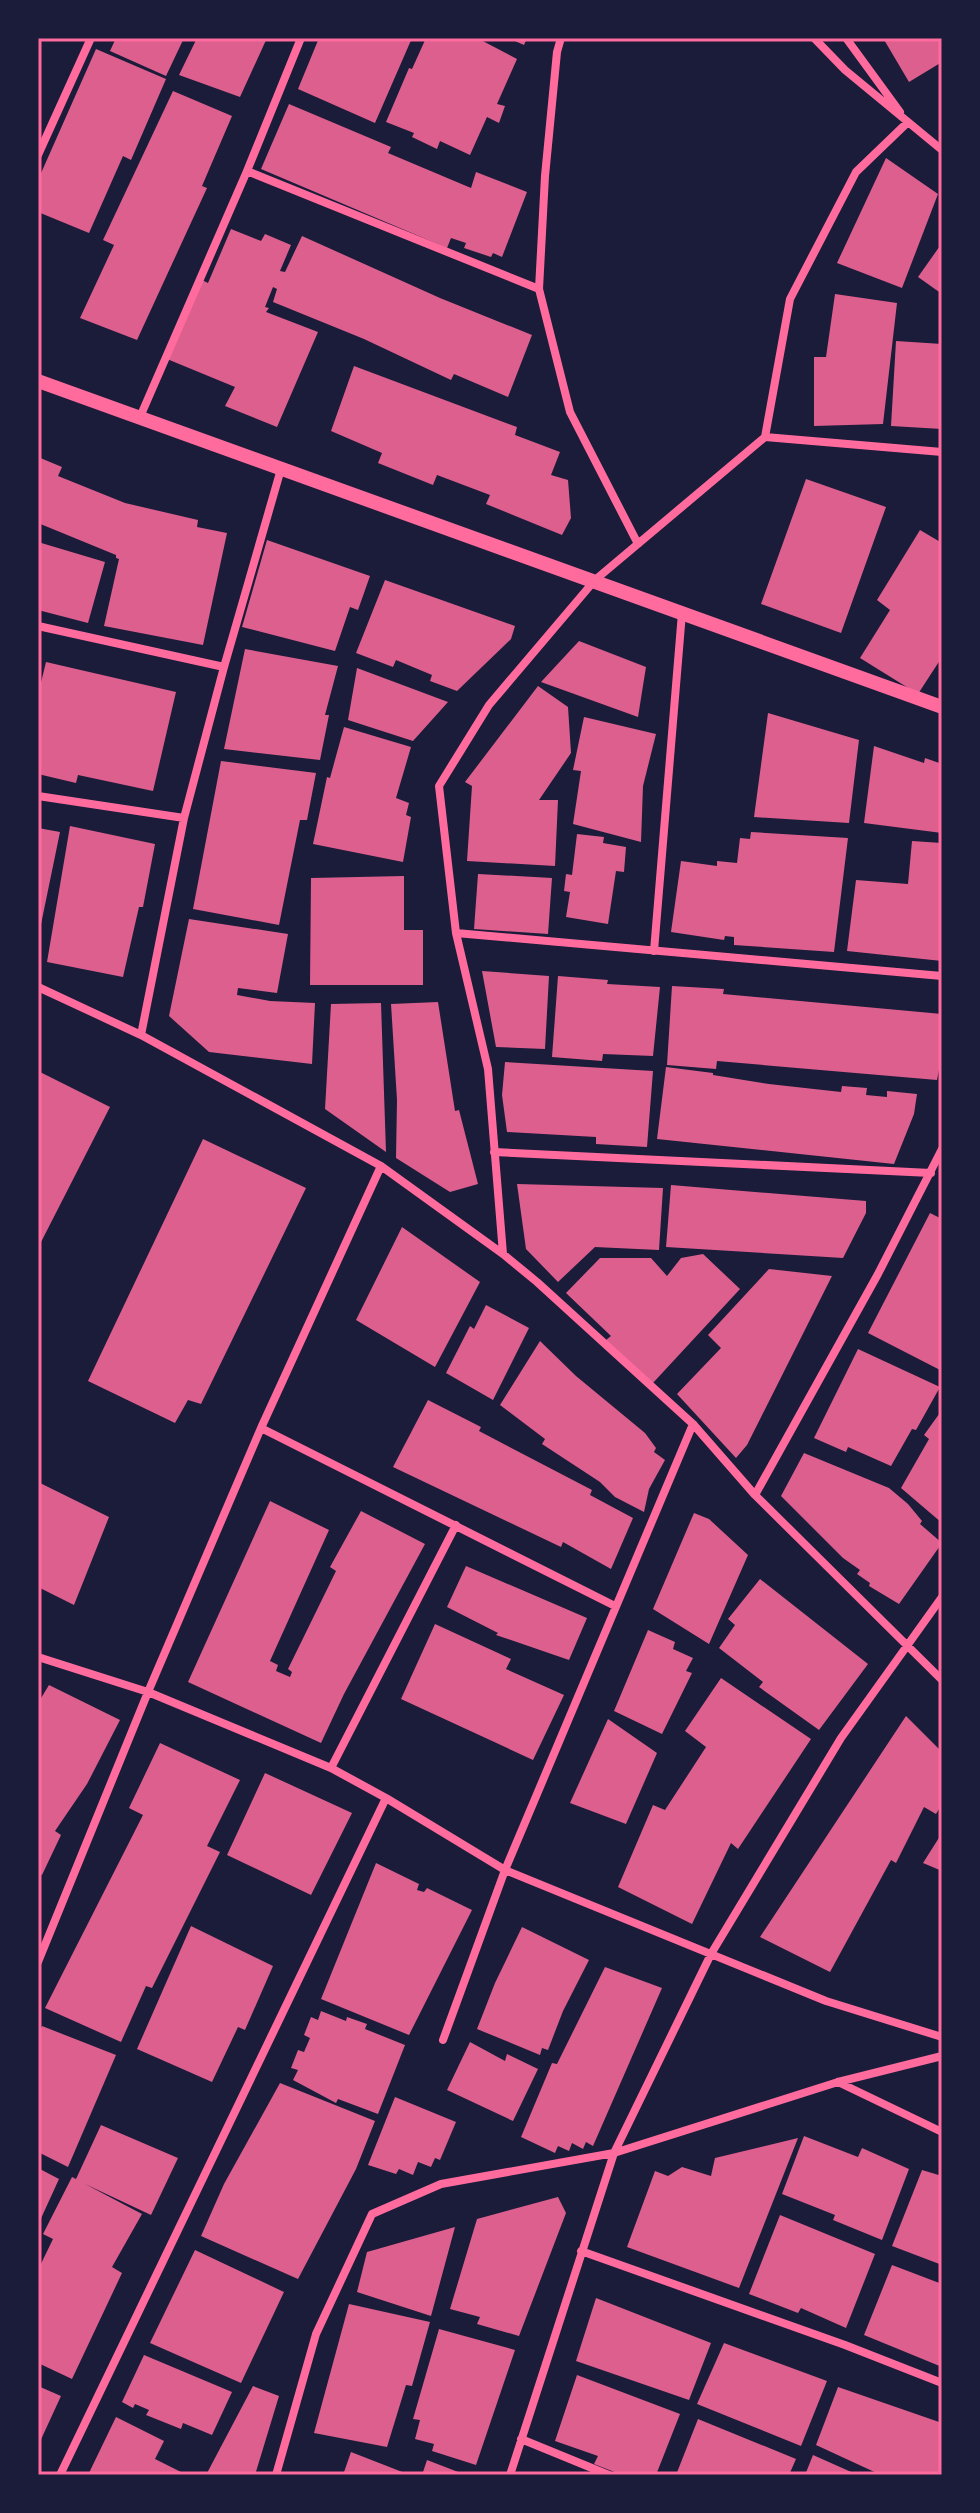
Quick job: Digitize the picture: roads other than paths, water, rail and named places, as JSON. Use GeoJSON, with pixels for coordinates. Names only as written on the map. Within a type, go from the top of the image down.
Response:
{"type":"FeatureCollection","features":[{"type":"Feature","properties":{"kind":"street"},"geometry":{"type":"LineString","coordinates":[[38,155],[91,38]]}},
{"type":"Feature","properties":{"kind":"street"},"geometry":{"type":"LineString","coordinates":[[140,417],[301,38]]}},
{"type":"Feature","properties":{"kind":"street"},"geometry":{"type":"LineString","coordinates":[[561,38],[545,176],[539,289],[570,412],[638,544]]}},
{"type":"Feature","properties":{"kind":"street"},"geometry":{"type":"LineString","coordinates":[[814,38],[845,70],[942,150]]}},
{"type":"Feature","properties":{"kind":"street"},"geometry":{"type":"LineString","coordinates":[[846,38],[908,122]]}},
{"type":"Feature","properties":{"kind":"street"},"geometry":{"type":"LineString","coordinates":[[503,1254],[488,1069],[456,933],[439,786],[489,705],[595,580],[765,437],[790,299],[856,172],[908,122]]}},
{"type":"Feature","properties":{"kind":"street"},"geometry":{"type":"LineString","coordinates":[[247,171],[539,289]]}},
{"type":"Feature","properties":{"kind":"street"},"geometry":{"type":"LineString","coordinates":[[40,380],[942,707]]}},
{"type":"Feature","properties":{"kind":"street"},"geometry":{"type":"LineString","coordinates":[[765,437],[942,452]]}},
{"type":"Feature","properties":{"kind":"street"},"geometry":{"type":"LineString","coordinates":[[141,1035],[184,818],[281,469]]}},
{"type":"Feature","properties":{"kind":"street"},"geometry":{"type":"LineString","coordinates":[[654,951],[682,613]]}},
{"type":"Feature","properties":{"kind":"street"},"geometry":{"type":"LineString","coordinates":[[38,626],[224,667]]}},
{"type":"Feature","properties":{"kind":"street"},"geometry":{"type":"LineString","coordinates":[[38,796],[184,818]]}},
{"type":"Feature","properties":{"kind":"street"},"geometry":{"type":"LineString","coordinates":[[456,933],[942,976]]}},
{"type":"Feature","properties":{"kind":"street"},"geometry":{"type":"LineString","coordinates":[[38,987],[141,1035],[381,1166],[503,1254],[693,1424],[755,1495],[942,1680]]}},
{"type":"Feature","properties":{"kind":"street"},"geometry":{"type":"LineString","coordinates":[[755,1495],[942,1149]]}},
{"type":"Feature","properties":{"kind":"street"},"geometry":{"type":"LineString","coordinates":[[494,1152],[931,1173]]}},
{"type":"Feature","properties":{"kind":"street"},"geometry":{"type":"LineString","coordinates":[[38,1962],[148,1692],[261,1428],[381,1166]]}},
{"type":"Feature","properties":{"kind":"street"},"geometry":{"type":"LineString","coordinates":[[443,2040],[505,1870],[693,1424]]}},
{"type":"Feature","properties":{"kind":"street"},"geometry":{"type":"LineString","coordinates":[[261,1428],[615,1606]]}},
{"type":"Feature","properties":{"kind":"street"},"geometry":{"type":"LineString","coordinates":[[331,1768],[456,1525]]}},
{"type":"Feature","properties":{"kind":"street"},"geometry":{"type":"LineString","coordinates":[[510,2475],[614,2153],[711,1954],[841,1738],[942,1597]]}},
{"type":"Feature","properties":{"kind":"street"},"geometry":{"type":"LineString","coordinates":[[38,1657],[148,1692],[331,1768],[505,1870],[826,2001],[942,2037]]}},
{"type":"Feature","properties":{"kind":"street"},"geometry":{"type":"LineString","coordinates":[[60,2475],[386,1798]]}},
{"type":"Feature","properties":{"kind":"street"},"geometry":{"type":"LineString","coordinates":[[276,2475],[316,2334],[372,2214],[441,2184],[614,2153],[838,2082],[942,2056]]}},
{"type":"Feature","properties":{"kind":"street"},"geometry":{"type":"LineString","coordinates":[[838,2082],[942,2132]]}},
{"type":"Feature","properties":{"kind":"street"},"geometry":{"type":"LineString","coordinates":[[581,2251],[942,2383]]}},
{"type":"Feature","properties":{"kind":"street"},"geometry":{"type":"LineString","coordinates":[[521,2439],[609,2475]]}}]}
